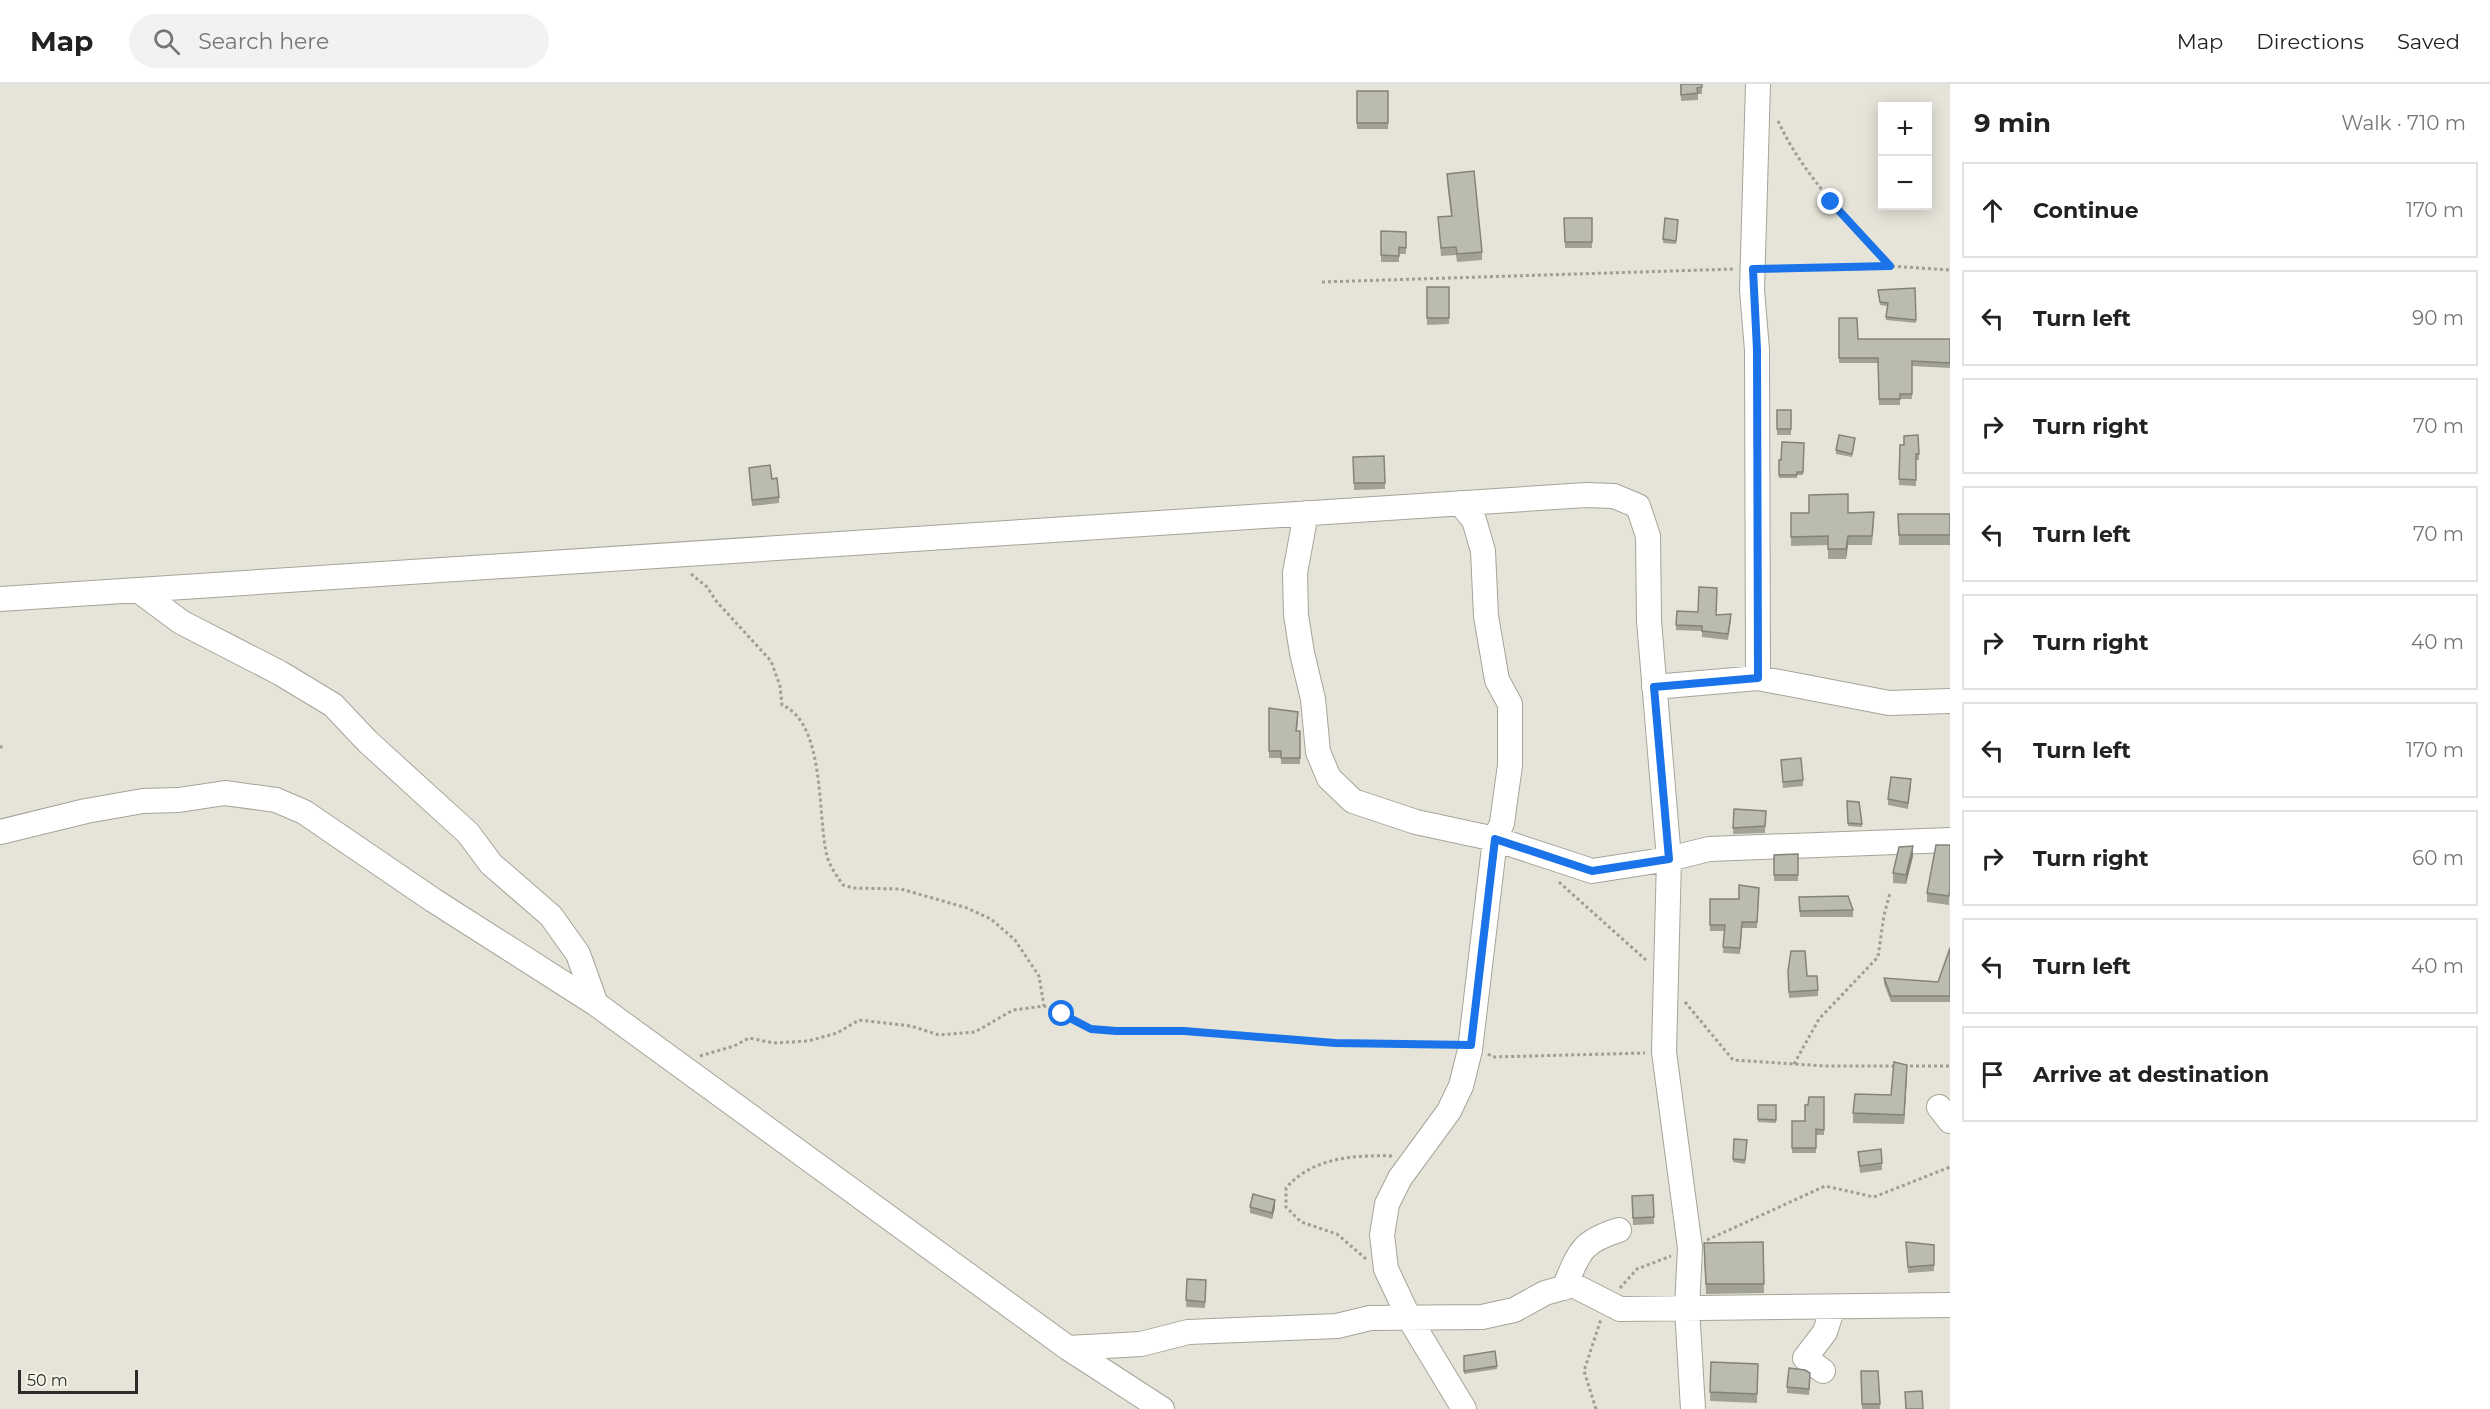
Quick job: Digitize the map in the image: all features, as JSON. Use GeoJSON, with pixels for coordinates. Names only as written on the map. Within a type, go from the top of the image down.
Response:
{"type":"FeatureCollection","features":[{"type":"Feature","properties":{"kind":"street"},"geometry":{"type":"LineString","coordinates":[[1758,84],[1753,269],[1757,350],[1758,678]]}},
{"type":"Feature","properties":{"kind":"street"},"geometry":{"type":"LineString","coordinates":[[0,599],[1586,495],[1614,496],[1638,506],[1648,536],[1648,621],[1669,859],[1664,1052],[1690,1248],[1687,1308],[1693,1409]]}},
{"type":"Feature","properties":{"kind":"street"},"geometry":{"type":"LineString","coordinates":[[1460,503],[1474,520],[1483,551],[1486,616],[1497,680],[1510,704],[1510,765],[1502,823],[1495,839],[1471,1045],[1461,1086],[1449,1111],[1400,1178],[1388,1204],[1382,1235],[1386,1269],[1409,1318],[1464,1409]]}},
{"type":"Feature","properties":{"kind":"street"},"geometry":{"type":"LineString","coordinates":[[1306,513],[1295,573],[1296,615],[1313,699],[1318,752],[1329,778],[1353,801],[1416,822],[1495,839],[1592,871],[1669,859],[1709,849],[1950,840]]}},
{"type":"Feature","properties":{"kind":"street"},"geometry":{"type":"LineString","coordinates":[[138,590],[181,622],[280,673],[333,705],[368,742],[468,832],[491,864],[551,916],[578,954],[596,1004]]}},
{"type":"Feature","properties":{"kind":"street"},"geometry":{"type":"LineString","coordinates":[[1654,687],[1758,678],[1889,703],[1950,701]]}},
{"type":"Feature","properties":{"kind":"street"},"geometry":{"type":"LineString","coordinates":[[0,832],[86,811],[143,801],[179,800],[225,793],[276,800],[304,812],[433,900],[596,1004],[1068,1348],[1162,1409]]}},
{"type":"Feature","properties":{"kind":"street"},"geometry":{"type":"LineString","coordinates":[[1564,1288],[1580,1251],[1598,1237],[1619,1230]]}},
{"type":"Feature","properties":{"kind":"street"},"geometry":{"type":"LineString","coordinates":[[1068,1348],[1141,1344],[1188,1332],[1337,1326],[1370,1318],[1482,1317],[1514,1310],[1545,1293],[1573,1285],[1620,1309],[1950,1305]]}},
{"type":"Feature","properties":{"kind":"street"},"geometry":{"type":"LineString","coordinates":[[1823,1371],[1805,1358],[1825,1332],[1833,1307]]}},
{"type":"Feature","properties":{"kind":"path"},"geometry":{"type":"LineString","coordinates":[[1773,112],[1786,140],[1831,202],[1890,266]]}},
{"type":"Feature","properties":{"kind":"path"},"geometry":{"type":"LineString","coordinates":[[1322,282],[1890,266],[1950,270]]}},
{"type":"Feature","properties":{"kind":"path"},"geometry":{"type":"LineString","coordinates":[[666,555],[706,587],[771,661],[780,686],[782,705],[788,708],[810,735],[827,855],[843,885],[853,888],[901,889],[967,908],[991,919],[1016,940],[1039,976],[1044,1006]]}},
{"type":"Feature","properties":{"kind":"path"},"geometry":{"type":"LineString","coordinates":[[1535,852],[1559,882],[1633,946],[1666,980],[1733,1060],[1794,1064],[1950,1066]]}},
{"type":"Feature","properties":{"kind":"path"},"geometry":{"type":"LineString","coordinates":[[1794,1064],[1819,1019],[1878,957],[1884,915],[1890,893]]}},
{"type":"Feature","properties":{"kind":"path"},"geometry":{"type":"LineString","coordinates":[[671,1058],[706,1055],[734,1046],[749,1038],[774,1043],[808,1041],[837,1033],[859,1020],[911,1026],[939,1035],[975,1032],[1013,1010],[1044,1006],[1091,1029],[1116,1031],[1184,1031],[1335,1043],[1471,1045],[1493,1057],[1664,1052]]}},
{"type":"Feature","properties":{"kind":"path"},"geometry":{"type":"LineString","coordinates":[[1386,1269],[1361,1256],[1337,1234],[1301,1222],[1286,1207],[1286,1188],[1298,1174],[1330,1160],[1371,1155],[1416,1156]]}},
{"type":"Feature","properties":{"kind":"path"},"geometry":{"type":"LineString","coordinates":[[1596,1409],[1584,1371],[1607,1302],[1637,1269],[1690,1248],[1825,1186],[1874,1197],[1950,1167]]}},
{"type":"Feature","properties":{"kind":"building"},"geometry":{"type":"Polygon","coordinates":[[[1681,84],[1702,84],[1702,87],[1697,88],[1698,93],[1681,95],[1681,84]]]}},
{"type":"Feature","properties":{"kind":"building"},"geometry":{"type":"Polygon","coordinates":[[[1357,91],[1388,91],[1388,123],[1357,123],[1357,91]]]}},
{"type":"Feature","properties":{"kind":"building"},"geometry":{"type":"Polygon","coordinates":[[[1474,171],[1482,252],[1457,254],[1456,247],[1441,248],[1438,217],[1452,216],[1447,174],[1474,171]]]}},
{"type":"Feature","properties":{"kind":"building"},"geometry":{"type":"Polygon","coordinates":[[[1564,218],[1592,218],[1592,242],[1565,242],[1564,218]]]}},
{"type":"Feature","properties":{"kind":"building"},"geometry":{"type":"Polygon","coordinates":[[[1665,218],[1678,220],[1676,241],[1663,239],[1665,218]]]}},
{"type":"Feature","properties":{"kind":"building"},"geometry":{"type":"Polygon","coordinates":[[[1381,231],[1406,232],[1406,248],[1399,247],[1399,256],[1381,255],[1381,231]]]}},
{"type":"Feature","properties":{"kind":"building"},"geometry":{"type":"Polygon","coordinates":[[[1427,287],[1449,287],[1449,318],[1427,318],[1427,287]]]}},
{"type":"Feature","properties":{"kind":"building"},"geometry":{"type":"Polygon","coordinates":[[[1915,288],[1916,320],[1886,317],[1888,303],[1880,302],[1878,290],[1915,288]]]}},
{"type":"Feature","properties":{"kind":"building"},"geometry":{"type":"Polygon","coordinates":[[[1839,318],[1857,318],[1858,339],[1950,339],[1950,363],[1912,361],[1912,394],[1900,394],[1900,399],[1879,399],[1878,358],[1839,358],[1839,318]]]}},
{"type":"Feature","properties":{"kind":"building"},"geometry":{"type":"Polygon","coordinates":[[[1777,410],[1791,410],[1791,429],[1777,429],[1777,410]]]}},
{"type":"Feature","properties":{"kind":"building"},"geometry":{"type":"Polygon","coordinates":[[[1839,435],[1855,438],[1852,454],[1836,450],[1839,435]]]}},
{"type":"Feature","properties":{"kind":"building"},"geometry":{"type":"Polygon","coordinates":[[[1918,435],[1919,454],[1916,454],[1916,480],[1899,479],[1900,445],[1904,445],[1904,436],[1918,435]]]}},
{"type":"Feature","properties":{"kind":"building"},"geometry":{"type":"Polygon","coordinates":[[[1782,442],[1804,443],[1803,472],[1797,472],[1797,475],[1779,475],[1782,442]]]}},
{"type":"Feature","properties":{"kind":"building"},"geometry":{"type":"Polygon","coordinates":[[[1384,456],[1385,483],[1354,483],[1353,457],[1384,456]]]}},
{"type":"Feature","properties":{"kind":"building"},"geometry":{"type":"Polygon","coordinates":[[[770,465],[772,479],[777,478],[779,497],[752,500],[749,468],[770,465]]]}},
{"type":"Feature","properties":{"kind":"building"},"geometry":{"type":"Polygon","coordinates":[[[1848,494],[1848,513],[1874,512],[1872,536],[1848,536],[1846,549],[1828,549],[1828,536],[1791,537],[1791,513],[1809,513],[1809,495],[1848,494]]]}},
{"type":"Feature","properties":{"kind":"building"},"geometry":{"type":"Polygon","coordinates":[[[1898,514],[1950,514],[1950,535],[1899,535],[1898,514]]]}},
{"type":"Feature","properties":{"kind":"building"},"geometry":{"type":"Polygon","coordinates":[[[1699,587],[1717,588],[1716,615],[1731,614],[1728,634],[1702,631],[1702,626],[1676,625],[1677,611],[1698,612],[1699,587]]]}},
{"type":"Feature","properties":{"kind":"building"},"geometry":{"type":"Polygon","coordinates":[[[1269,708],[1298,712],[1296,731],[1300,731],[1300,758],[1281,758],[1281,751],[1269,751],[1269,708]]]}},
{"type":"Feature","properties":{"kind":"building"},"geometry":{"type":"Polygon","coordinates":[[[1801,758],[1803,780],[1783,782],[1781,760],[1801,758]]]}},
{"type":"Feature","properties":{"kind":"building"},"geometry":{"type":"Polygon","coordinates":[[[1891,777],[1911,779],[1908,803],[1888,799],[1891,777]]]}},
{"type":"Feature","properties":{"kind":"building"},"geometry":{"type":"Polygon","coordinates":[[[1847,801],[1859,802],[1862,824],[1848,823],[1847,801]]]}},
{"type":"Feature","properties":{"kind":"building"},"geometry":{"type":"Polygon","coordinates":[[[1734,809],[1766,811],[1765,826],[1733,828],[1734,809]]]}},
{"type":"Feature","properties":{"kind":"building"},"geometry":{"type":"Polygon","coordinates":[[[1936,845],[1950,845],[1949,896],[1927,893],[1936,845]]]}},
{"type":"Feature","properties":{"kind":"building"},"geometry":{"type":"Polygon","coordinates":[[[1913,846],[1906,875],[1893,873],[1899,847],[1913,846]]]}},
{"type":"Feature","properties":{"kind":"building"},"geometry":{"type":"Polygon","coordinates":[[[1798,854],[1798,875],[1774,875],[1774,855],[1798,854]]]}},
{"type":"Feature","properties":{"kind":"building"},"geometry":{"type":"Polygon","coordinates":[[[1739,885],[1759,888],[1757,922],[1742,922],[1740,948],[1723,947],[1725,925],[1710,925],[1710,899],[1739,899],[1739,885]]]}},
{"type":"Feature","properties":{"kind":"building"},"geometry":{"type":"Polygon","coordinates":[[[1848,896],[1853,910],[1800,911],[1799,897],[1848,896]]]}},
{"type":"Feature","properties":{"kind":"building"},"geometry":{"type":"Polygon","coordinates":[[[1950,948],[1950,996],[1891,996],[1884,978],[1938,982],[1950,948]]]}},
{"type":"Feature","properties":{"kind":"building"},"geometry":{"type":"Polygon","coordinates":[[[1791,951],[1805,951],[1807,976],[1817,976],[1818,990],[1789,992],[1788,971],[1791,951]]]}},
{"type":"Feature","properties":{"kind":"building"},"geometry":{"type":"Polygon","coordinates":[[[1894,1062],[1907,1065],[1904,1115],[1853,1113],[1855,1094],[1891,1095],[1894,1062]]]}},
{"type":"Feature","properties":{"kind":"building"},"geometry":{"type":"Polygon","coordinates":[[[1809,1097],[1824,1097],[1824,1130],[1816,1129],[1816,1148],[1792,1148],[1792,1121],[1805,1121],[1805,1105],[1808,1105],[1809,1097]]]}},
{"type":"Feature","properties":{"kind":"building"},"geometry":{"type":"Polygon","coordinates":[[[1758,1105],[1776,1105],[1776,1120],[1758,1119],[1758,1105]]]}},
{"type":"Feature","properties":{"kind":"building"},"geometry":{"type":"Polygon","coordinates":[[[1734,1139],[1747,1140],[1745,1160],[1733,1159],[1734,1139]]]}},
{"type":"Feature","properties":{"kind":"building"},"geometry":{"type":"Polygon","coordinates":[[[1881,1149],[1882,1163],[1860,1166],[1858,1152],[1881,1149]]]}},
{"type":"Feature","properties":{"kind":"building"},"geometry":{"type":"Polygon","coordinates":[[[1253,1194],[1275,1200],[1272,1213],[1250,1207],[1253,1194]]]}},
{"type":"Feature","properties":{"kind":"building"},"geometry":{"type":"Polygon","coordinates":[[[1653,1195],[1654,1217],[1633,1218],[1632,1196],[1653,1195]]]}},
{"type":"Feature","properties":{"kind":"building"},"geometry":{"type":"Polygon","coordinates":[[[1763,1242],[1764,1284],[1706,1284],[1704,1243],[1763,1242]]]}},
{"type":"Feature","properties":{"kind":"building"},"geometry":{"type":"Polygon","coordinates":[[[1906,1242],[1934,1245],[1934,1265],[1908,1267],[1906,1242]]]}},
{"type":"Feature","properties":{"kind":"building"},"geometry":{"type":"Polygon","coordinates":[[[1187,1279],[1206,1280],[1205,1302],[1186,1300],[1187,1279]]]}},
{"type":"Feature","properties":{"kind":"building"},"geometry":{"type":"Polygon","coordinates":[[[1495,1351],[1497,1366],[1464,1371],[1464,1356],[1495,1351]]]}},
{"type":"Feature","properties":{"kind":"building"},"geometry":{"type":"Polygon","coordinates":[[[1711,1362],[1758,1364],[1757,1394],[1710,1392],[1711,1362]]]}},
{"type":"Feature","properties":{"kind":"building"},"geometry":{"type":"Polygon","coordinates":[[[1789,1368],[1810,1373],[1809,1389],[1787,1387],[1789,1368]]]}},
{"type":"Feature","properties":{"kind":"building"},"geometry":{"type":"Polygon","coordinates":[[[1861,1371],[1878,1371],[1880,1404],[1862,1404],[1861,1371]]]}},
{"type":"Feature","properties":{"kind":"building"},"geometry":{"type":"Polygon","coordinates":[[[1922,1391],[1923,1409],[1906,1409],[1905,1392],[1922,1391]]]}},
{"type":"Feature","properties":{"kind":"route"},"geometry":{"type":"LineString","coordinates":[[1062,1014],[1091,1029],[1116,1031],[1184,1031],[1218,1036],[1335,1043],[1471,1045],[1495,839],[1592,871],[1669,859],[1654,687],[1758,678],[1757,350],[1752,290],[1753,269],[1890,266],[1831,202]]}}]}
